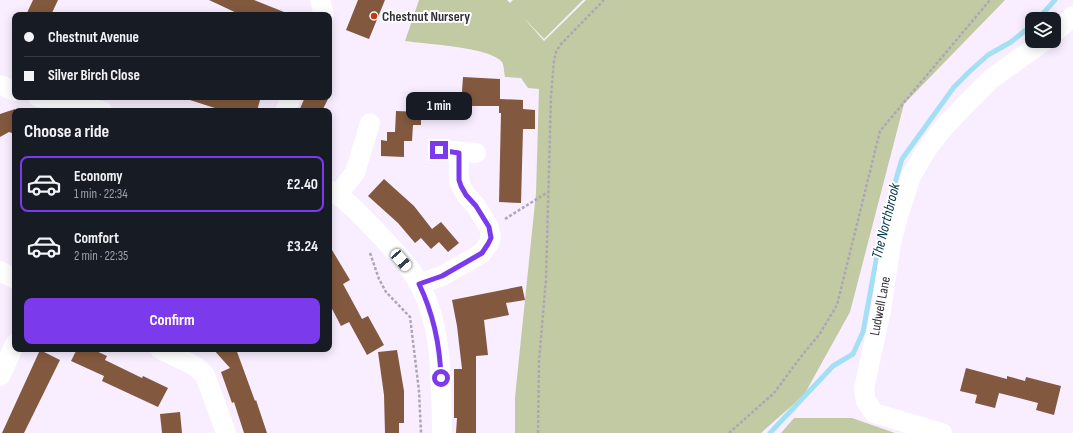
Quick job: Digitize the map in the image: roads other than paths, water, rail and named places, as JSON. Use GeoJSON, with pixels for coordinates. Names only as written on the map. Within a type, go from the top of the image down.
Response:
{"type":"FeatureCollection","features":[{"type":"Feature","properties":{"kind":"street"},"geometry":{"type":"LineString","coordinates":[[320,0],[323,12]]}},
{"type":"Feature","properties":{"kind":"street"},"geometry":{"type":"LineString","coordinates":[[1061,27],[1073,16]]}},
{"type":"Feature","properties":{"kind":"street","name":"Ludwell Lane"},"geometry":{"type":"LineString","coordinates":[[942,433],[874,413],[866,401],[864,389],[881,310],[891,244],[911,176],[927,149],[944,127],[991,80],[1034,48]]}},
{"type":"Feature","properties":{"kind":"street"},"geometry":{"type":"LineString","coordinates":[[0,85],[12,90]]}},
{"type":"Feature","properties":{"kind":"street"},"geometry":{"type":"LineString","coordinates":[[50,100],[82,108]]}},
{"type":"Feature","properties":{"kind":"street"},"geometry":{"type":"LineString","coordinates":[[370,123],[355,173],[333,192],[358,213],[386,242],[409,268],[419,284],[432,317],[440,364],[442,433]]}},
{"type":"Feature","properties":{"kind":"street"},"geometry":{"type":"LineString","coordinates":[[419,284],[442,276],[482,253],[491,238],[489,227],[461,186],[459,180],[468,153],[439,150]]}},
{"type":"Feature","properties":{"kind":"street"},"geometry":{"type":"LineString","coordinates":[[0,271],[12,277]]}},
{"type":"Feature","properties":{"kind":"street"},"geometry":{"type":"LineString","coordinates":[[0,376],[12,350]]}},
{"type":"Feature","properties":{"kind":"street"},"geometry":{"type":"LineString","coordinates":[[166,352],[194,366],[206,375],[226,433]]}},
{"type":"Feature","properties":{"kind":"waterway","name":"The Northbrook"},"geometry":{"type":"LineString","coordinates":[[1044,12],[1055,0]]}},
{"type":"Feature","properties":{"kind":"waterway","name":"The Northbrook"},"geometry":{"type":"LineString","coordinates":[[770,433],[833,366],[853,354],[863,332],[883,223],[902,159],[954,87],[988,55],[1011,42],[1025,31]]}},
{"type":"Feature","properties":{"kind":"place","name":"Chestnut Nursery"},"geometry":{"type":"Point","coordinates":[374,16]}}]}
